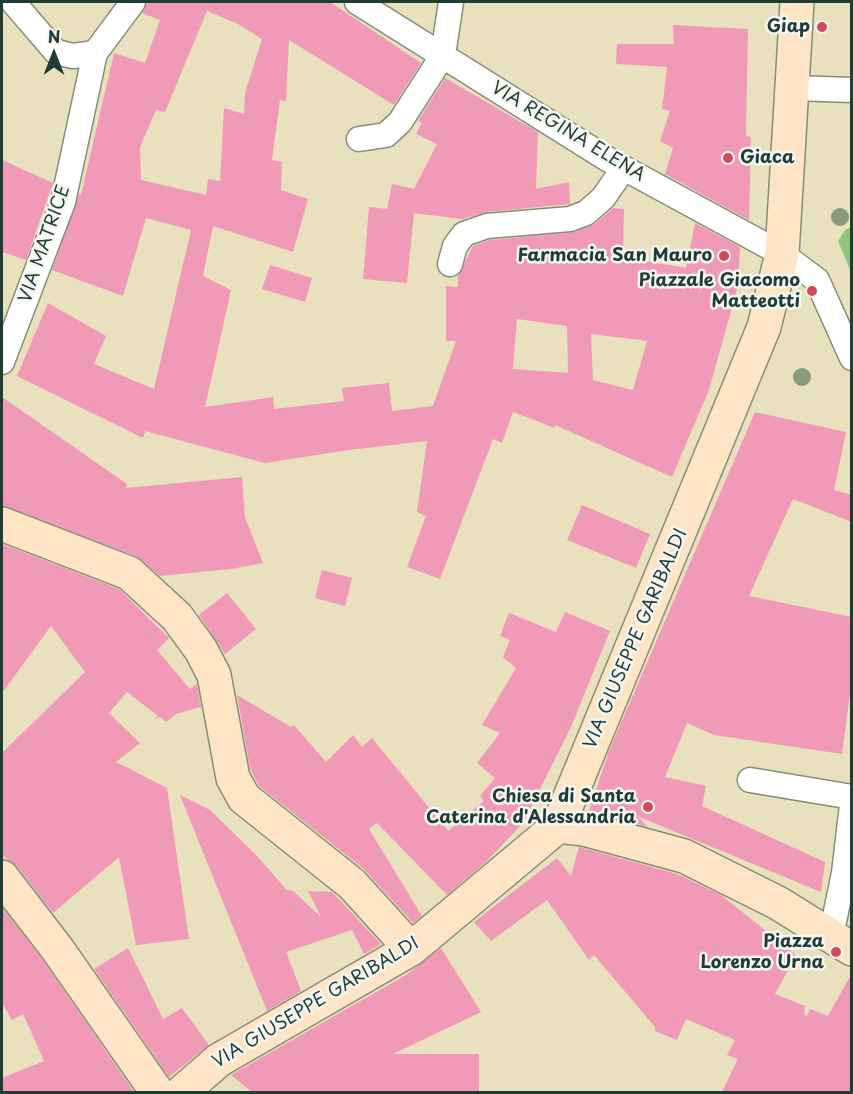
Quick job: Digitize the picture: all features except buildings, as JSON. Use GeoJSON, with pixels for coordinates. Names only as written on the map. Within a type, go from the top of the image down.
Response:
{"type":"FeatureCollection","features":[{"type":"Feature","properties":{"kind":"main road","name":"VIA GIUSEPPE GARIBALDI"},"geometry":{"type":"LineString","coordinates":[[181,1091],[219,1059],[411,949],[558,826],[760,338],[782,254],[794,88],[797,2]]}},
{"type":"Feature","properties":{"kind":"main road"},"geometry":{"type":"LineString","coordinates":[[2,524],[129,573],[177,617],[201,651],[214,675],[233,778],[244,798],[352,884],[411,949]]}},
{"type":"Feature","properties":{"kind":"main road"},"geometry":{"type":"LineString","coordinates":[[558,826],[584,830],[684,855],[778,903],[841,943]]}},
{"type":"Feature","properties":{"kind":"main road"},"geometry":{"type":"LineString","coordinates":[[2,877],[58,950],[181,1091]]}},
{"type":"Feature","properties":{"kind":"street"},"geometry":{"type":"LineString","coordinates":[[13,2],[56,52],[73,56],[95,53],[134,2]]}},
{"type":"Feature","properties":{"kind":"street","name":"VIA REGINA ELENA"},"geometry":{"type":"LineString","coordinates":[[357,2],[624,168],[782,254],[817,280],[852,358]]}},
{"type":"Feature","properties":{"kind":"street"},"geometry":{"type":"LineString","coordinates":[[359,139],[386,135],[400,122],[443,55],[451,2]]}},
{"type":"Feature","properties":{"kind":"street","name":"VIA MATRICE"},"geometry":{"type":"LineString","coordinates":[[2,362],[63,202],[95,53]]}},
{"type":"Feature","properties":{"kind":"street"},"geometry":{"type":"LineString","coordinates":[[794,88],[852,90]]}},
{"type":"Feature","properties":{"kind":"street"},"geometry":{"type":"LineString","coordinates":[[450,264],[455,246],[464,234],[487,226],[570,219],[586,213],[603,198],[624,168]]}},
{"type":"Feature","properties":{"kind":"street"},"geometry":{"type":"LineString","coordinates":[[750,780],[852,797]]}},
{"type":"Feature","properties":{"kind":"street"},"geometry":{"type":"LineString","coordinates":[[841,943],[844,873],[852,805]]}},
{"type":"Feature","properties":{"kind":"green space"},"geometry":{"type":"Polygon","coordinates":[[[851,227],[851,272],[838,241],[845,230],[851,227]]]}},
{"type":"Feature","properties":{"kind":"place","name":"Giap"},"geometry":{"type":"Point","coordinates":[822,27]}},
{"type":"Feature","properties":{"kind":"place","name":"Giaca"},"geometry":{"type":"Point","coordinates":[728,158]}},
{"type":"Feature","properties":{"kind":"place","name":"Farmacia San Mauro"},"geometry":{"type":"Point","coordinates":[724,256]}},
{"type":"Feature","properties":{"kind":"place","name":"Piazzale Giacomo Matteotti"},"geometry":{"type":"Point","coordinates":[812,291]}},
{"type":"Feature","properties":{"kind":"place","name":"Chiesa di Santa Caterina d'Alessandria"},"geometry":{"type":"Point","coordinates":[648,807]}},
{"type":"Feature","properties":{"kind":"place","name":"Piazza Lorenzo Urna"},"geometry":{"type":"Point","coordinates":[836,952]}}]}
